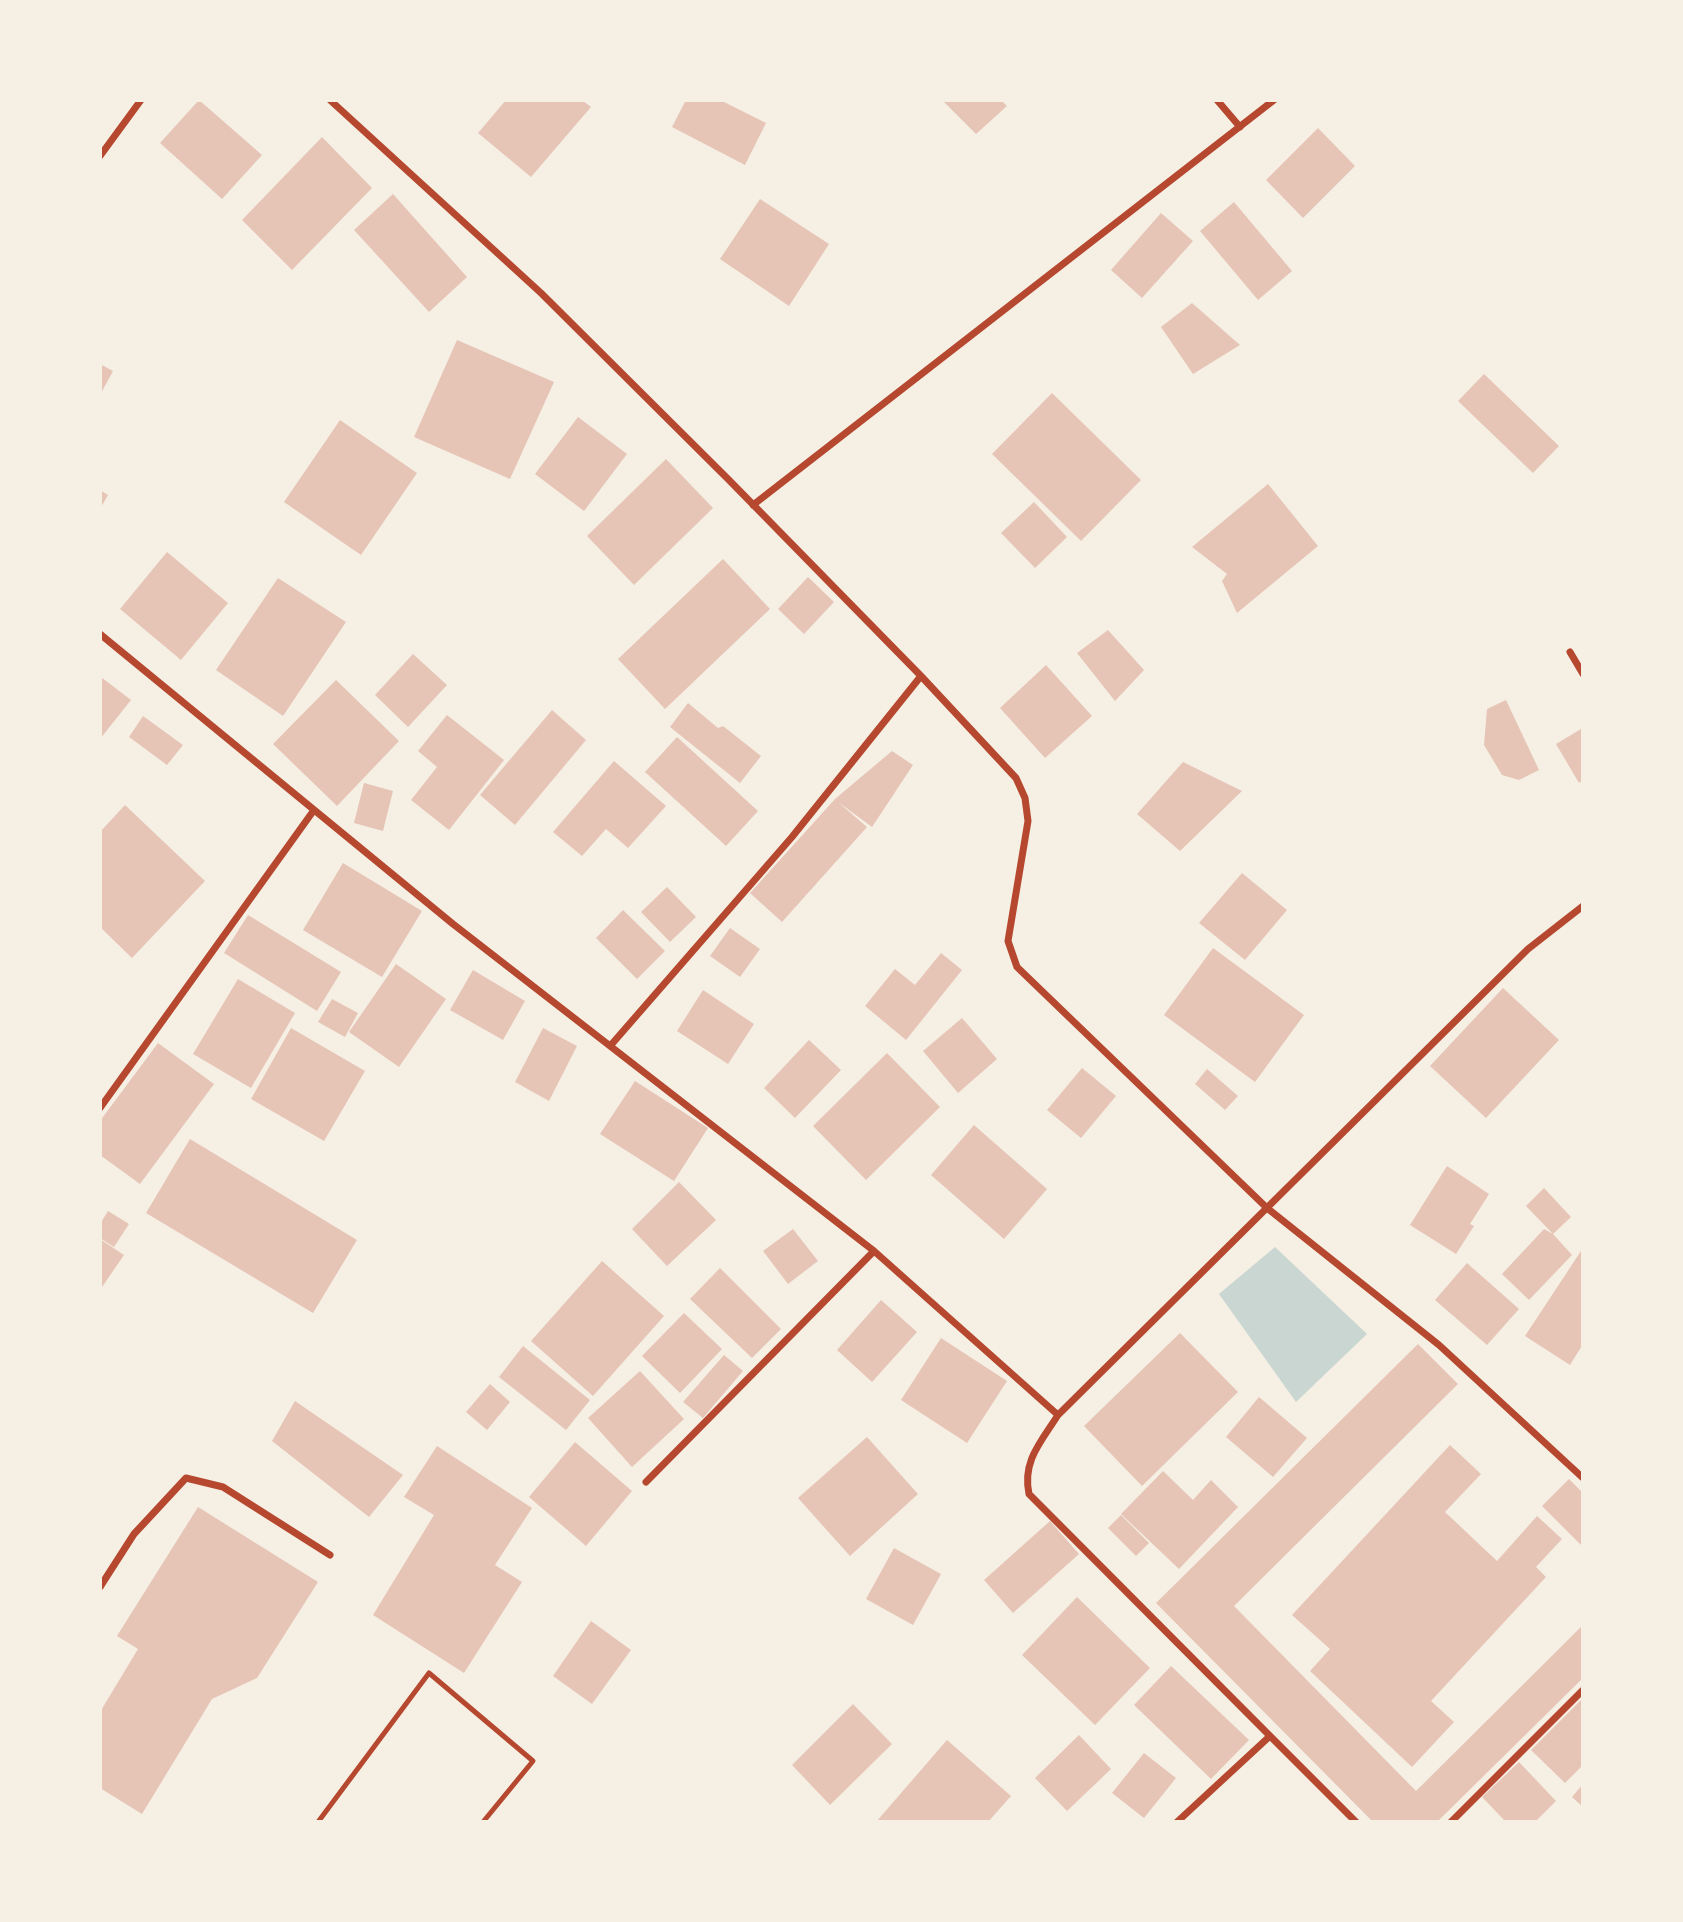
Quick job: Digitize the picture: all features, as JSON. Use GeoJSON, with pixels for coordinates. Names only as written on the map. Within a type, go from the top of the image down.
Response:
{"type":"FeatureCollection","features":[{"type":"Feature","properties":{"kind":"street"},"geometry":{"type":"LineString","coordinates":[[100,156],[141,100]]}},
{"type":"Feature","properties":{"kind":"street"},"geometry":{"type":"LineString","coordinates":[[330,100],[541,293],[921,676],[1016,778],[1026,798],[1028,821],[1008,942],[1017,967],[1267,1209],[1439,1345],[1583,1478]]}},
{"type":"Feature","properties":{"kind":"street"},"geometry":{"type":"LineString","coordinates":[[1217,100],[1240,127]]}},
{"type":"Feature","properties":{"kind":"street"},"geometry":{"type":"LineString","coordinates":[[753,505],[1274,100]]}},
{"type":"Feature","properties":{"kind":"street"},"geometry":{"type":"LineString","coordinates":[[100,634],[453,924],[874,1251],[1058,1415]]}},
{"type":"Feature","properties":{"kind":"street"},"geometry":{"type":"LineString","coordinates":[[1570,652],[1583,674]]}},
{"type":"Feature","properties":{"kind":"street"},"geometry":{"type":"LineString","coordinates":[[611,1045],[792,837],[921,676]]}},
{"type":"Feature","properties":{"kind":"street"},"geometry":{"type":"LineString","coordinates":[[100,1108],[314,810]]}},
{"type":"Feature","properties":{"kind":"street"},"geometry":{"type":"LineString","coordinates":[[1356,1822],[1029,1494],[1026,1478],[1032,1457],[1058,1415],[1528,949],[1583,906]]}},
{"type":"Feature","properties":{"kind":"street"},"geometry":{"type":"LineString","coordinates":[[646,1482],[874,1251]]}},
{"type":"Feature","properties":{"kind":"street"},"geometry":{"type":"LineString","coordinates":[[100,1587],[134,1534],[186,1478],[223,1487],[330,1555]]}},
{"type":"Feature","properties":{"kind":"street"},"geometry":{"type":"LineString","coordinates":[[1451,1822],[1583,1690]]}},
{"type":"Feature","properties":{"kind":"street"},"geometry":{"type":"LineString","coordinates":[[1177,1822],[1270,1736]]}},
{"type":"Feature","properties":{"kind":"lane"},"geometry":{"type":"LineString","coordinates":[[317,1822],[429,1673],[533,1761],[483,1822]]}},
{"type":"Feature","properties":{"kind":"shaded area"},"geometry":{"type":"Polygon","coordinates":[[[1275,1247],[1367,1334],[1296,1402],[1219,1294],[1275,1247]]]}},
{"type":"Feature","properties":{"kind":"building"},"geometry":{"type":"Polygon","coordinates":[[[199,100],[262,155],[222,199],[160,143],[199,100]]]}},
{"type":"Feature","properties":{"kind":"building"},"geometry":{"type":"Polygon","coordinates":[[[506,100],[582,100],[591,107],[531,177],[478,133],[506,100]]]}},
{"type":"Feature","properties":{"kind":"building"},"geometry":{"type":"Polygon","coordinates":[[[686,100],[720,100],[766,123],[745,165],[672,127],[686,100]]]}},
{"type":"Feature","properties":{"kind":"building"},"geometry":{"type":"Polygon","coordinates":[[[942,100],[1001,100],[1007,106],[976,134],[942,100]]]}},
{"type":"Feature","properties":{"kind":"building"},"geometry":{"type":"Polygon","coordinates":[[[1318,128],[1355,166],[1303,218],[1266,180],[1318,128]]]}},
{"type":"Feature","properties":{"kind":"building"},"geometry":{"type":"Polygon","coordinates":[[[322,137],[372,188],[292,270],[242,220],[322,137]]]}},
{"type":"Feature","properties":{"kind":"building"},"geometry":{"type":"Polygon","coordinates":[[[393,194],[467,277],[429,312],[354,230],[393,194]]]}},
{"type":"Feature","properties":{"kind":"building"},"geometry":{"type":"Polygon","coordinates":[[[760,199],[829,244],[789,306],[720,259],[760,199]]]}},
{"type":"Feature","properties":{"kind":"building"},"geometry":{"type":"Polygon","coordinates":[[[1234,202],[1292,271],[1258,300],[1200,231],[1234,202]]]}},
{"type":"Feature","properties":{"kind":"building"},"geometry":{"type":"Polygon","coordinates":[[[1161,213],[1193,241],[1142,298],[1111,270],[1161,213]]]}},
{"type":"Feature","properties":{"kind":"building"},"geometry":{"type":"Polygon","coordinates":[[[1192,303],[1240,345],[1193,374],[1161,327],[1192,303]]]}},
{"type":"Feature","properties":{"kind":"building"},"geometry":{"type":"Polygon","coordinates":[[[457,340],[554,382],[510,479],[414,437],[457,340]]]}},
{"type":"Feature","properties":{"kind":"building"},"geometry":{"type":"Polygon","coordinates":[[[100,364],[113,371],[100,395],[100,364]]]}},
{"type":"Feature","properties":{"kind":"building"},"geometry":{"type":"Polygon","coordinates":[[[1484,374],[1559,446],[1533,473],[1458,401],[1484,374]]]}},
{"type":"Feature","properties":{"kind":"building"},"geometry":{"type":"Polygon","coordinates":[[[1052,393],[1141,480],[1081,541],[992,454],[1052,393]]]}},
{"type":"Feature","properties":{"kind":"building"},"geometry":{"type":"Polygon","coordinates":[[[578,417],[627,454],[584,511],[535,474],[578,417]]]}},
{"type":"Feature","properties":{"kind":"building"},"geometry":{"type":"Polygon","coordinates":[[[340,420],[417,473],[361,555],[284,502],[340,420]]]}},
{"type":"Feature","properties":{"kind":"building"},"geometry":{"type":"Polygon","coordinates":[[[666,459],[713,508],[634,585],[587,536],[666,459]]]}},
{"type":"Feature","properties":{"kind":"building"},"geometry":{"type":"Polygon","coordinates":[[[1268,484],[1318,546],[1237,613],[1222,581],[1227,574],[1192,547],[1268,484]]]}},
{"type":"Feature","properties":{"kind":"building"},"geometry":{"type":"Polygon","coordinates":[[[100,490],[108,495],[100,509],[100,490]]]}},
{"type":"Feature","properties":{"kind":"building"},"geometry":{"type":"Polygon","coordinates":[[[1034,502],[1067,537],[1035,568],[1001,533],[1034,502]]]}},
{"type":"Feature","properties":{"kind":"building"},"geometry":{"type":"Polygon","coordinates":[[[167,552],[228,603],[181,660],[120,609],[167,552]]]}},
{"type":"Feature","properties":{"kind":"building"},"geometry":{"type":"Polygon","coordinates":[[[723,559],[770,609],[665,709],[618,659],[723,559]]]}},
{"type":"Feature","properties":{"kind":"building"},"geometry":{"type":"Polygon","coordinates":[[[808,577],[834,602],[804,634],[778,609],[808,577]]]}},
{"type":"Feature","properties":{"kind":"building"},"geometry":{"type":"Polygon","coordinates":[[[278,578],[346,622],[283,716],[216,670],[278,578]]]}},
{"type":"Feature","properties":{"kind":"building"},"geometry":{"type":"Polygon","coordinates":[[[1108,630],[1144,670],[1115,701],[1077,653],[1108,630]]]}},
{"type":"Feature","properties":{"kind":"building"},"geometry":{"type":"Polygon","coordinates":[[[413,654],[447,685],[408,727],[375,695],[413,654]]]}},
{"type":"Feature","properties":{"kind":"building"},"geometry":{"type":"Polygon","coordinates":[[[1046,665],[1092,716],[1045,758],[1000,708],[1046,665]]]}},
{"type":"Feature","properties":{"kind":"building"},"geometry":{"type":"Polygon","coordinates":[[[101,677],[131,700],[100,739],[100,679],[101,677]]]}},
{"type":"Feature","properties":{"kind":"building"},"geometry":{"type":"Polygon","coordinates":[[[336,680],[399,741],[337,806],[273,744],[336,680]]]}},
{"type":"Feature","properties":{"kind":"building"},"geometry":{"type":"Polygon","coordinates":[[[1506,700],[1539,770],[1519,780],[1502,775],[1484,745],[1487,709],[1506,700]]]}},
{"type":"Feature","properties":{"kind":"building"},"geometry":{"type":"Polygon","coordinates":[[[688,703],[718,728],[723,726],[761,756],[740,783],[670,727],[688,703]]]}},
{"type":"Feature","properties":{"kind":"building"},"geometry":{"type":"Polygon","coordinates":[[[552,710],[586,740],[515,825],[480,795],[552,710]]]}},
{"type":"Feature","properties":{"kind":"building"},"geometry":{"type":"Polygon","coordinates":[[[447,715],[504,760],[449,830],[411,800],[437,767],[418,751],[447,715]]]}},
{"type":"Feature","properties":{"kind":"building"},"geometry":{"type":"Polygon","coordinates":[[[143,716],[183,745],[167,765],[129,737],[143,716]]]}},
{"type":"Feature","properties":{"kind":"building"},"geometry":{"type":"Polygon","coordinates":[[[1581,729],[1583,780],[1579,783],[1556,744],[1581,729]]]}},
{"type":"Feature","properties":{"kind":"building"},"geometry":{"type":"Polygon","coordinates":[[[677,737],[758,811],[726,846],[645,772],[677,737]]]}},
{"type":"Feature","properties":{"kind":"building"},"geometry":{"type":"Polygon","coordinates":[[[892,751],[913,765],[872,827],[838,802],[867,827],[782,922],[750,893],[835,799],[892,751]]]}},
{"type":"Feature","properties":{"kind":"building"},"geometry":{"type":"Polygon","coordinates":[[[614,761],[666,806],[628,848],[606,829],[582,856],[553,832],[614,761]]]}},
{"type":"Feature","properties":{"kind":"building"},"geometry":{"type":"Polygon","coordinates":[[[1183,762],[1242,791],[1180,851],[1137,814],[1183,762]]]}},
{"type":"Feature","properties":{"kind":"building"},"geometry":{"type":"Polygon","coordinates":[[[364,783],[393,791],[383,831],[354,823],[364,783]]]}},
{"type":"Feature","properties":{"kind":"building"},"geometry":{"type":"Polygon","coordinates":[[[125,805],[205,881],[132,958],[100,927],[100,832],[125,805]]]}},
{"type":"Feature","properties":{"kind":"building"},"geometry":{"type":"Polygon","coordinates":[[[343,863],[422,911],[382,977],[303,930],[343,863]]]}},
{"type":"Feature","properties":{"kind":"building"},"geometry":{"type":"Polygon","coordinates":[[[1242,873],[1287,910],[1245,960],[1199,923],[1242,873]]]}},
{"type":"Feature","properties":{"kind":"building"},"geometry":{"type":"Polygon","coordinates":[[[667,887],[696,917],[670,942],[641,912],[667,887]]]}},
{"type":"Feature","properties":{"kind":"building"},"geometry":{"type":"Polygon","coordinates":[[[623,910],[665,951],[637,979],[596,938],[623,910]]]}},
{"type":"Feature","properties":{"kind":"building"},"geometry":{"type":"Polygon","coordinates":[[[248,915],[341,972],[317,1011],[224,953],[248,915]]]}},
{"type":"Feature","properties":{"kind":"building"},"geometry":{"type":"Polygon","coordinates":[[[730,928],[760,949],[740,977],[710,956],[730,928]]]}},
{"type":"Feature","properties":{"kind":"building"},"geometry":{"type":"Polygon","coordinates":[[[1213,948],[1304,1015],[1255,1082],[1164,1015],[1213,948]]]}},
{"type":"Feature","properties":{"kind":"building"},"geometry":{"type":"Polygon","coordinates":[[[941,953],[962,970],[906,1040],[865,1006],[895,969],[915,985],[941,953]]]}},
{"type":"Feature","properties":{"kind":"building"},"geometry":{"type":"Polygon","coordinates":[[[396,964],[446,999],[399,1067],[349,1032],[396,964]]]}},
{"type":"Feature","properties":{"kind":"building"},"geometry":{"type":"Polygon","coordinates":[[[473,970],[525,1001],[503,1040],[450,1010],[473,970]]]}},
{"type":"Feature","properties":{"kind":"building"},"geometry":{"type":"Polygon","coordinates":[[[238,979],[295,1013],[251,1088],[193,1054],[238,979]]]}},
{"type":"Feature","properties":{"kind":"building"},"geometry":{"type":"Polygon","coordinates":[[[1503,988],[1559,1040],[1486,1118],[1430,1066],[1503,988]]]}},
{"type":"Feature","properties":{"kind":"building"},"geometry":{"type":"Polygon","coordinates":[[[703,990],[754,1024],[728,1064],[677,1031],[703,990]]]}},
{"type":"Feature","properties":{"kind":"building"},"geometry":{"type":"Polygon","coordinates":[[[332,999],[358,1013],[345,1037],[318,1022],[332,999]]]}},
{"type":"Feature","properties":{"kind":"building"},"geometry":{"type":"Polygon","coordinates":[[[962,1018],[997,1059],[958,1093],[923,1051],[962,1018]]]}},
{"type":"Feature","properties":{"kind":"building"},"geometry":{"type":"Polygon","coordinates":[[[291,1028],[365,1071],[324,1141],[251,1099],[291,1028]]]}},
{"type":"Feature","properties":{"kind":"building"},"geometry":{"type":"Polygon","coordinates":[[[543,1028],[577,1046],[549,1101],[515,1082],[543,1028]]]}},
{"type":"Feature","properties":{"kind":"building"},"geometry":{"type":"Polygon","coordinates":[[[809,1040],[841,1070],[795,1118],[764,1088],[809,1040]]]}},
{"type":"Feature","properties":{"kind":"building"},"geometry":{"type":"Polygon","coordinates":[[[158,1043],[214,1084],[140,1184],[100,1155],[100,1121],[158,1043]]]}},
{"type":"Feature","properties":{"kind":"building"},"geometry":{"type":"Polygon","coordinates":[[[887,1053],[940,1107],[866,1180],[813,1126],[887,1053]]]}},
{"type":"Feature","properties":{"kind":"building"},"geometry":{"type":"Polygon","coordinates":[[[1082,1068],[1116,1096],[1081,1138],[1047,1110],[1082,1068]]]}},
{"type":"Feature","properties":{"kind":"building"},"geometry":{"type":"Polygon","coordinates":[[[1207,1069],[1238,1096],[1225,1110],[1195,1084],[1207,1069]]]}},
{"type":"Feature","properties":{"kind":"building"},"geometry":{"type":"Polygon","coordinates":[[[635,1081],[708,1128],[674,1181],[600,1134],[635,1081]]]}},
{"type":"Feature","properties":{"kind":"building"},"geometry":{"type":"Polygon","coordinates":[[[974,1125],[1047,1189],[1004,1239],[931,1175],[974,1125]]]}},
{"type":"Feature","properties":{"kind":"building"},"geometry":{"type":"Polygon","coordinates":[[[190,1139],[357,1240],[313,1313],[146,1213],[190,1139]]]}},
{"type":"Feature","properties":{"kind":"building"},"geometry":{"type":"Polygon","coordinates":[[[1447,1166],[1489,1194],[1470,1224],[1474,1226],[1456,1254],[1410,1225],[1447,1166]]]}},
{"type":"Feature","properties":{"kind":"building"},"geometry":{"type":"Polygon","coordinates":[[[679,1182],[716,1220],[667,1266],[632,1229],[679,1182]]]}},
{"type":"Feature","properties":{"kind":"building"},"geometry":{"type":"Polygon","coordinates":[[[1544,1188],[1571,1217],[1553,1234],[1526,1206],[1544,1188]]]}},
{"type":"Feature","properties":{"kind":"building"},"geometry":{"type":"Polygon","coordinates":[[[108,1211],[129,1224],[114,1247],[100,1238],[100,1224],[108,1211]]]}},
{"type":"Feature","properties":{"kind":"building"},"geometry":{"type":"Polygon","coordinates":[[[793,1229],[818,1261],[788,1284],[763,1251],[793,1229]]]}},
{"type":"Feature","properties":{"kind":"building"},"geometry":{"type":"Polygon","coordinates":[[[1544,1229],[1553,1234],[1572,1255],[1529,1300],[1502,1274],[1544,1229]]]}},
{"type":"Feature","properties":{"kind":"building"},"geometry":{"type":"Polygon","coordinates":[[[100,1239],[124,1255],[100,1290],[100,1239]]]}},
{"type":"Feature","properties":{"kind":"building"},"geometry":{"type":"Polygon","coordinates":[[[1581,1251],[1583,1344],[1570,1365],[1525,1336],[1581,1251]]]}},
{"type":"Feature","properties":{"kind":"building"},"geometry":{"type":"Polygon","coordinates":[[[602,1261],[664,1316],[593,1396],[531,1341],[602,1261]]]}},
{"type":"Feature","properties":{"kind":"building"},"geometry":{"type":"Polygon","coordinates":[[[1467,1263],[1519,1309],[1487,1345],[1435,1300],[1467,1263]]]}},
{"type":"Feature","properties":{"kind":"building"},"geometry":{"type":"Polygon","coordinates":[[[720,1268],[781,1329],[752,1358],[690,1299],[720,1268]]]}},
{"type":"Feature","properties":{"kind":"building"},"geometry":{"type":"Polygon","coordinates":[[[881,1300],[917,1332],[872,1382],[837,1350],[881,1300]]]}},
{"type":"Feature","properties":{"kind":"building"},"geometry":{"type":"Polygon","coordinates":[[[684,1313],[722,1349],[680,1393],[642,1356],[684,1313]]]}},
{"type":"Feature","properties":{"kind":"building"},"geometry":{"type":"Polygon","coordinates":[[[1180,1333],[1238,1392],[1142,1486],[1084,1426],[1180,1333]]]}},
{"type":"Feature","properties":{"kind":"building"},"geometry":{"type":"Polygon","coordinates":[[[941,1338],[1007,1381],[967,1443],[901,1400],[941,1338]]]}},
{"type":"Feature","properties":{"kind":"building"},"geometry":{"type":"Polygon","coordinates":[[[1418,1344],[1458,1384],[1234,1606],[1416,1791],[1583,1625],[1583,1678],[1437,1822],[1373,1822],[1156,1603],[1418,1344]]]}},
{"type":"Feature","properties":{"kind":"building"},"geometry":{"type":"Polygon","coordinates":[[[523,1346],[590,1400],[566,1430],[499,1377],[523,1346]]]}},
{"type":"Feature","properties":{"kind":"building"},"geometry":{"type":"Polygon","coordinates":[[[724,1355],[743,1371],[703,1418],[683,1402],[724,1355]]]}},
{"type":"Feature","properties":{"kind":"building"},"geometry":{"type":"Polygon","coordinates":[[[640,1371],[684,1419],[632,1467],[588,1418],[640,1371]]]}},
{"type":"Feature","properties":{"kind":"building"},"geometry":{"type":"Polygon","coordinates":[[[490,1384],[510,1402],[487,1430],[466,1412],[490,1384]]]}},
{"type":"Feature","properties":{"kind":"building"},"geometry":{"type":"Polygon","coordinates":[[[1259,1397],[1307,1438],[1273,1477],[1226,1437],[1259,1397]]]}},
{"type":"Feature","properties":{"kind":"building"},"geometry":{"type":"Polygon","coordinates":[[[295,1401],[403,1475],[369,1517],[272,1441],[295,1401]]]}},
{"type":"Feature","properties":{"kind":"building"},"geometry":{"type":"Polygon","coordinates":[[[867,1437],[918,1494],[850,1556],[798,1498],[867,1437]]]}},
{"type":"Feature","properties":{"kind":"building"},"geometry":{"type":"Polygon","coordinates":[[[575,1442],[632,1491],[586,1546],[529,1497],[575,1442]]]}},
{"type":"Feature","properties":{"kind":"building"},"geometry":{"type":"Polygon","coordinates":[[[1450,1445],[1481,1474],[1445,1512],[1497,1561],[1537,1516],[1562,1539],[1536,1567],[1546,1577],[1431,1701],[1454,1722],[1412,1767],[1310,1671],[1330,1649],[1292,1615],[1450,1445]]]}},
{"type":"Feature","properties":{"kind":"building"},"geometry":{"type":"Polygon","coordinates":[[[437,1446],[532,1508],[495,1565],[522,1582],[464,1673],[373,1615],[434,1515],[404,1497],[437,1446]]]}},
{"type":"Feature","properties":{"kind":"building"},"geometry":{"type":"Polygon","coordinates":[[[1163,1471],[1193,1500],[1211,1480],[1238,1507],[1179,1569],[1121,1514],[1163,1471]]]}},
{"type":"Feature","properties":{"kind":"building"},"geometry":{"type":"Polygon","coordinates":[[[1569,1479],[1583,1493],[1583,1547],[1542,1506],[1569,1479]]]}},
{"type":"Feature","properties":{"kind":"building"},"geometry":{"type":"Polygon","coordinates":[[[198,1507],[318,1582],[257,1678],[212,1699],[142,1814],[100,1788],[100,1712],[138,1649],[117,1636],[198,1507]]]}},
{"type":"Feature","properties":{"kind":"building"},"geometry":{"type":"Polygon","coordinates":[[[1121,1515],[1149,1543],[1136,1556],[1108,1528],[1121,1515]]]}},
{"type":"Feature","properties":{"kind":"building"},"geometry":{"type":"Polygon","coordinates":[[[1050,1521],[1079,1554],[1013,1613],[984,1580],[1050,1521]]]}},
{"type":"Feature","properties":{"kind":"building"},"geometry":{"type":"Polygon","coordinates":[[[894,1548],[941,1574],[913,1625],[866,1599],[894,1548]]]}},
{"type":"Feature","properties":{"kind":"building"},"geometry":{"type":"Polygon","coordinates":[[[1077,1597],[1150,1668],[1095,1725],[1022,1655],[1077,1597]]]}},
{"type":"Feature","properties":{"kind":"building"},"geometry":{"type":"Polygon","coordinates":[[[591,1621],[631,1650],[592,1704],[553,1676],[591,1621]]]}},
{"type":"Feature","properties":{"kind":"building"},"geometry":{"type":"Polygon","coordinates":[[[1171,1666],[1249,1740],[1211,1779],[1134,1705],[1171,1666]]]}},
{"type":"Feature","properties":{"kind":"building"},"geometry":{"type":"Polygon","coordinates":[[[1583,1698],[1583,1765],[1565,1783],[1531,1750],[1583,1698]]]}},
{"type":"Feature","properties":{"kind":"building"},"geometry":{"type":"Polygon","coordinates":[[[853,1704],[892,1744],[830,1805],[792,1765],[853,1704]]]}},
{"type":"Feature","properties":{"kind":"building"},"geometry":{"type":"Polygon","coordinates":[[[1079,1735],[1111,1769],[1067,1811],[1035,1778],[1079,1735]]]}},
{"type":"Feature","properties":{"kind":"building"},"geometry":{"type":"Polygon","coordinates":[[[947,1740],[1011,1796],[988,1822],[876,1822],[947,1740]]]}},
{"type":"Feature","properties":{"kind":"building"},"geometry":{"type":"Polygon","coordinates":[[[1144,1753],[1176,1778],[1144,1818],[1112,1793],[1144,1753]]]}},
{"type":"Feature","properties":{"kind":"building"},"geometry":{"type":"Polygon","coordinates":[[[1519,1762],[1556,1801],[1535,1822],[1506,1822],[1482,1797],[1519,1762]]]}},
{"type":"Feature","properties":{"kind":"building"},"geometry":{"type":"Polygon","coordinates":[[[1583,1784],[1583,1807],[1572,1797],[1583,1784]]]}}]}
